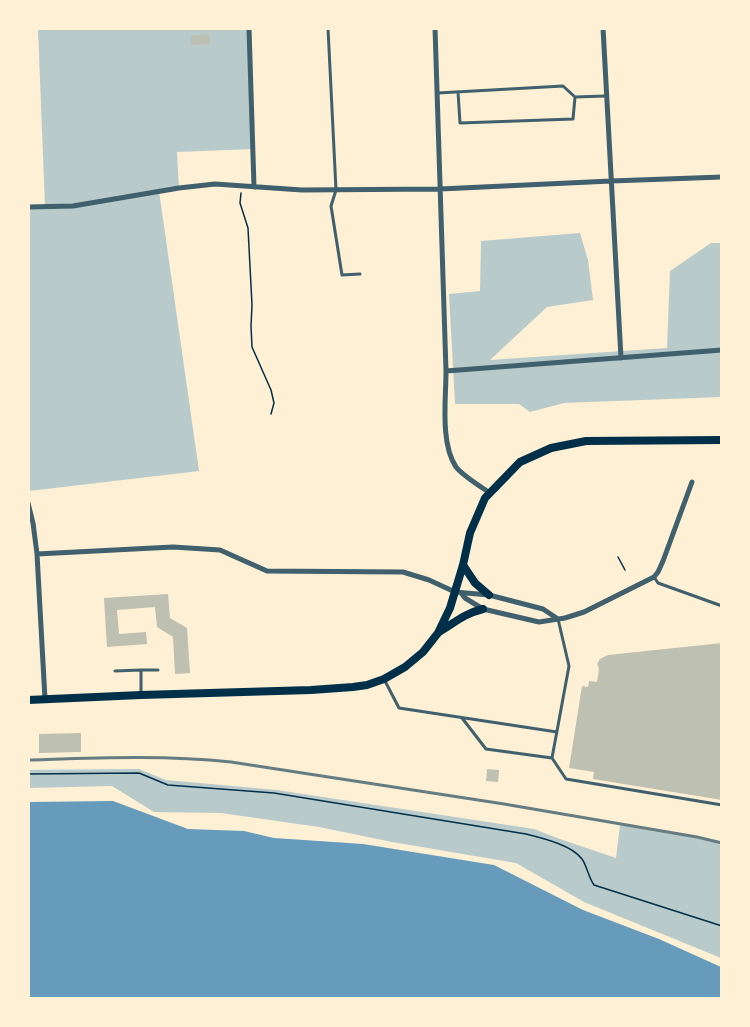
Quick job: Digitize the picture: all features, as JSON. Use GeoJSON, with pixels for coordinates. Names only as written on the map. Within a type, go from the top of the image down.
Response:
{"type":"FeatureCollection","features":[{"type":"Feature","properties":{"kind":"main road"},"geometry":{"type":"LineString","coordinates":[[28,700],[328,689],[367,685],[384,679],[405,667],[423,652],[438,633],[458,593],[470,533],[485,498],[520,462],[551,448],[586,441],[722,440]]}},
{"type":"Feature","properties":{"kind":"main road"},"geometry":{"type":"LineString","coordinates":[[463,565],[475,583],[489,595]]}},
{"type":"Feature","properties":{"kind":"main road"},"geometry":{"type":"LineString","coordinates":[[438,633],[467,613],[483,609]]}},
{"type":"Feature","properties":{"kind":"street"},"geometry":{"type":"LineString","coordinates":[[249,28],[254,187]]}},
{"type":"Feature","properties":{"kind":"street"},"geometry":{"type":"LineString","coordinates":[[435,28],[446,371],[445,426],[448,449],[457,468],[490,493]]}},
{"type":"Feature","properties":{"kind":"street"},"geometry":{"type":"LineString","coordinates":[[603,28],[621,358]]}},
{"type":"Feature","properties":{"kind":"street"},"geometry":{"type":"LineString","coordinates":[[28,207],[73,206],[215,184],[302,190],[440,189],[722,177]]}},
{"type":"Feature","properties":{"kind":"street"},"geometry":{"type":"LineString","coordinates":[[446,371],[722,350]]}},
{"type":"Feature","properties":{"kind":"street"},"geometry":{"type":"LineString","coordinates":[[37,554],[173,547],[220,550],[267,571],[403,572],[429,580],[458,593],[483,609],[539,622],[574,616],[654,577],[663,561],[693,482]]}},
{"type":"Feature","properties":{"kind":"street"},"geometry":{"type":"LineString","coordinates":[[28,503],[37,554],[45,699]]}},
{"type":"Feature","properties":{"kind":"street"},"geometry":{"type":"LineString","coordinates":[[458,593],[489,595],[543,609],[558,619]]}},
{"type":"Feature","properties":{"kind":"lane"},"geometry":{"type":"LineString","coordinates":[[328,28],[336,190],[331,206],[342,275],[360,274]]}},
{"type":"Feature","properties":{"kind":"lane"},"geometry":{"type":"LineString","coordinates":[[437,93],[563,86],[575,97],[605,96]]}},
{"type":"Feature","properties":{"kind":"lane"},"geometry":{"type":"LineString","coordinates":[[458,92],[460,123],[573,119],[575,97]]}},
{"type":"Feature","properties":{"kind":"lane"},"geometry":{"type":"LineString","coordinates":[[654,577],[658,583],[722,606]]}},
{"type":"Feature","properties":{"kind":"lane"},"geometry":{"type":"LineString","coordinates":[[558,619],[569,666],[552,758],[566,779],[722,805]]}},
{"type":"Feature","properties":{"kind":"lane"},"geometry":{"type":"LineString","coordinates":[[141,670],[141,695]]}},
{"type":"Feature","properties":{"kind":"lane"},"geometry":{"type":"LineString","coordinates":[[115,671],[158,670]]}},
{"type":"Feature","properties":{"kind":"lane"},"geometry":{"type":"LineString","coordinates":[[384,679],[399,708],[557,732]]}},
{"type":"Feature","properties":{"kind":"lane"},"geometry":{"type":"LineString","coordinates":[[462,718],[486,749],[552,758]]}},
{"type":"Feature","properties":{"kind":"path"},"geometry":{"type":"LineString","coordinates":[[241,186],[240,203],[248,228],[252,347],[271,390],[274,403],[271,414]]}},
{"type":"Feature","properties":{"kind":"path"},"geometry":{"type":"LineString","coordinates":[[618,557],[625,570]]}},
{"type":"Feature","properties":{"kind":"path"},"geometry":{"type":"LineString","coordinates":[[28,774],[139,773],[168,785],[274,793],[526,834],[546,839],[572,850],[582,859],[594,885],[722,926]]}},
{"type":"Feature","properties":{"kind":"shaded area"},"geometry":{"type":"Polygon","coordinates":[[[38,29],[249,29],[253,149],[177,152],[179,188],[159,191],[199,471],[29,491],[28,207],[45,206],[38,29]]]}},
{"type":"Feature","properties":{"kind":"shaded area"},"geometry":{"type":"Polygon","coordinates":[[[580,233],[588,260],[593,300],[547,307],[490,360],[667,348],[670,271],[711,243],[721,243],[721,397],[564,403],[530,412],[519,404],[455,404],[449,294],[480,291],[481,241],[580,233]]]}},
{"type":"Feature","properties":{"kind":"shaded area"},"geometry":{"type":"Polygon","coordinates":[[[139,769],[166,780],[277,790],[534,829],[616,858],[620,825],[721,843],[721,958],[584,902],[516,863],[319,827],[221,813],[154,812],[112,786],[29,788],[28,770],[139,769]]]}},
{"type":"Feature","properties":{"kind":"water"},"geometry":{"type":"Polygon","coordinates":[[[113,801],[188,829],[244,831],[274,838],[363,844],[494,865],[583,910],[659,939],[721,967],[721,998],[29,998],[29,802],[113,801]]]}},
{"type":"Feature","properties":{"kind":"building"},"geometry":{"type":"Polygon","coordinates":[[[209,34],[210,44],[191,45],[191,36],[209,34]]]}},
{"type":"Feature","properties":{"kind":"building"},"geometry":{"type":"Polygon","coordinates":[[[168,594],[170,618],[187,628],[190,673],[175,674],[173,637],[157,627],[155,607],[117,610],[119,634],[146,632],[147,644],[107,647],[104,598],[168,594]]]}},
{"type":"Feature","properties":{"kind":"building"},"geometry":{"type":"Polygon","coordinates":[[[722,643],[722,800],[593,779],[594,772],[569,768],[582,686],[588,687],[589,681],[597,682],[599,669],[597,664],[600,659],[608,655],[722,643]]]}},
{"type":"Feature","properties":{"kind":"building"},"geometry":{"type":"Polygon","coordinates":[[[81,733],[81,752],[39,753],[39,734],[81,733]]]}},
{"type":"Feature","properties":{"kind":"building"},"geometry":{"type":"Polygon","coordinates":[[[487,769],[499,770],[498,782],[486,781],[487,769]]]}},
{"type":"Feature","properties":{"kind":"railway"},"geometry":{"type":"LineString","coordinates":[[28,760],[155,758],[231,762],[504,804],[722,843]]}}]}
